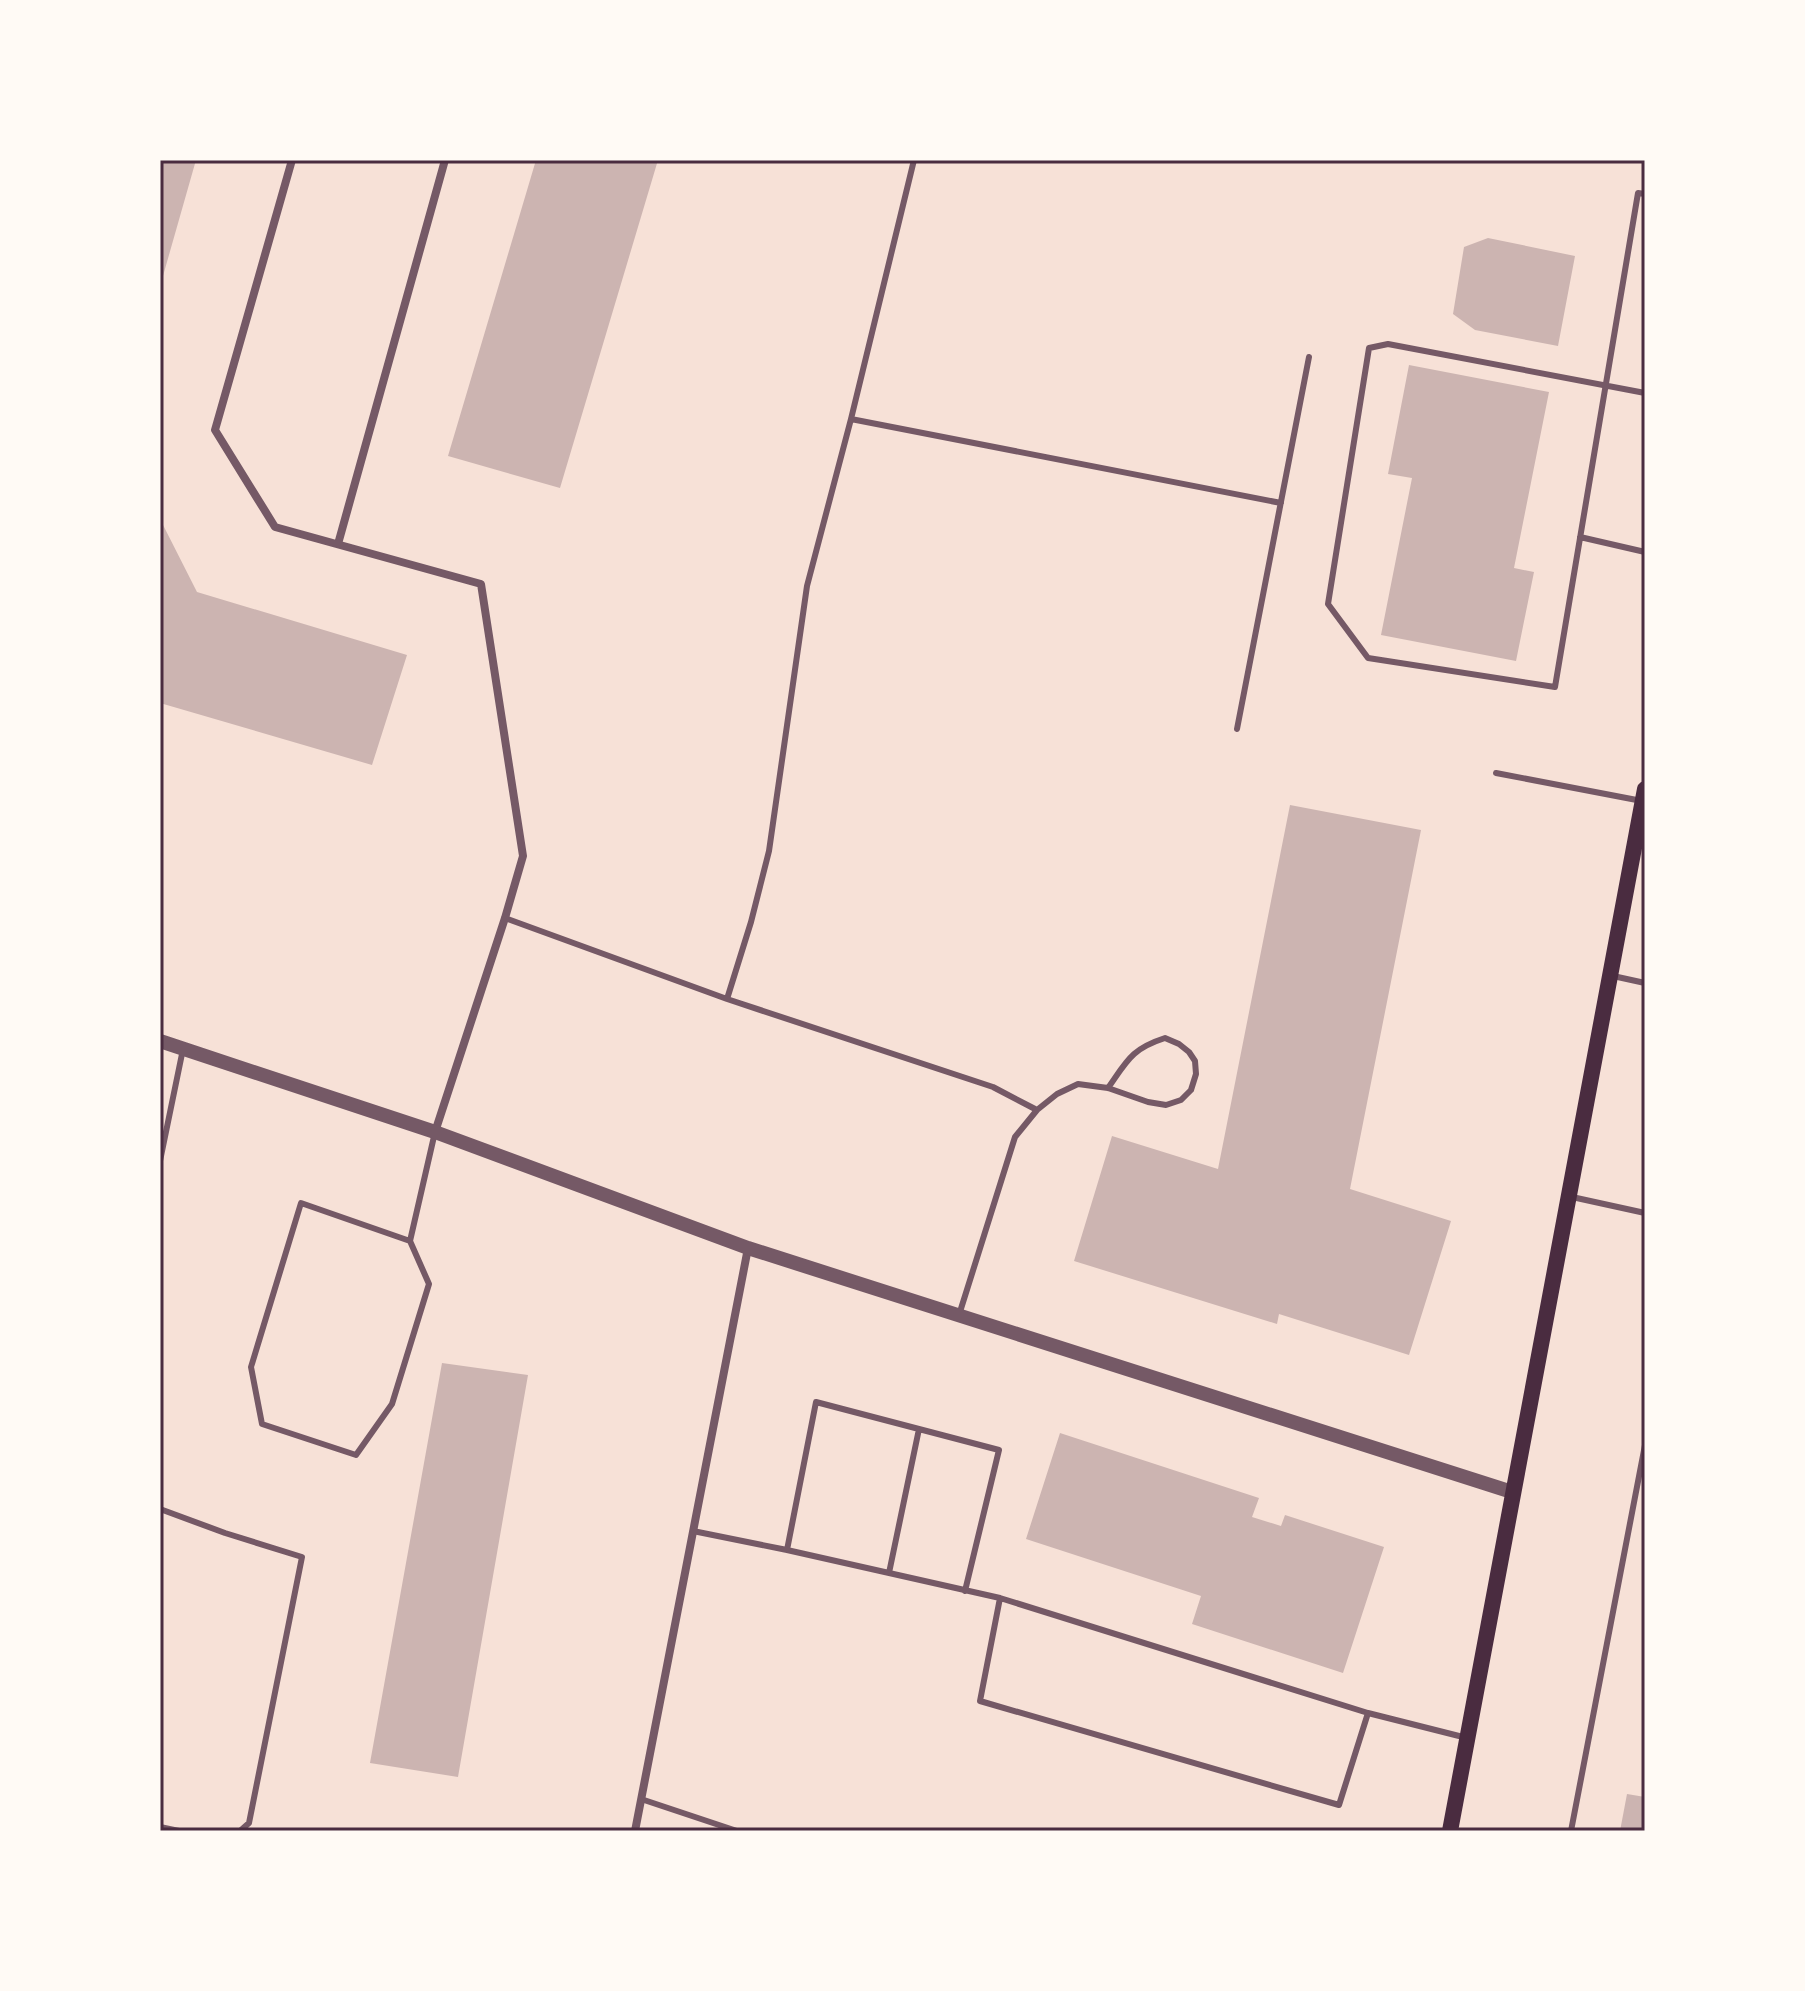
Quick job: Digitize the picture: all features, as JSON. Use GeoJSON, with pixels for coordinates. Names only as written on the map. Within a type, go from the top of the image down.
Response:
{"type":"FeatureCollection","features":[{"type":"Feature","properties":{"kind":"main road"},"geometry":{"type":"LineString","coordinates":[[1450,1831],[1644,795]]}},
{"type":"Feature","properties":{"kind":"street"},"geometry":{"type":"LineString","coordinates":[[292,160],[215,430],[275,527],[481,584],[523,856],[435,1132]]}},
{"type":"Feature","properties":{"kind":"street"},"geometry":{"type":"LineString","coordinates":[[338,544],[445,160]]}},
{"type":"Feature","properties":{"kind":"street"},"geometry":{"type":"LineString","coordinates":[[160,1041],[435,1132],[748,1248],[1512,1492]]}},
{"type":"Feature","properties":{"kind":"street"},"geometry":{"type":"LineString","coordinates":[[635,1831],[748,1248]]}},
{"type":"Feature","properties":{"kind":"lane"},"geometry":{"type":"LineString","coordinates":[[727,999],[769,851],[807,586],[914,160]]}},
{"type":"Feature","properties":{"kind":"lane"},"geometry":{"type":"LineString","coordinates":[[1645,194],[1638,193],[1606,385],[1555,687],[1368,658],[1328,604],[1369,348],[1388,344],[1606,385],[1645,393]]}},
{"type":"Feature","properties":{"kind":"lane"},"geometry":{"type":"LineString","coordinates":[[1237,729],[1309,357]]}},
{"type":"Feature","properties":{"kind":"lane"},"geometry":{"type":"LineString","coordinates":[[851,419],[1281,503]]}},
{"type":"Feature","properties":{"kind":"lane"},"geometry":{"type":"LineString","coordinates":[[1580,537],[1645,552]]}},
{"type":"Feature","properties":{"kind":"lane"},"geometry":{"type":"LineString","coordinates":[[1496,773],[1644,795]]}},
{"type":"Feature","properties":{"kind":"lane"},"geometry":{"type":"LineString","coordinates":[[505,918],[727,999],[993,1087],[1037,1110]]}},
{"type":"Feature","properties":{"kind":"lane"},"geometry":{"type":"LineString","coordinates":[[1610,976],[1645,983]]}},
{"type":"Feature","properties":{"kind":"lane"},"geometry":{"type":"LineString","coordinates":[[959,1315],[1015,1137],[1037,1110],[1057,1094],[1078,1084],[1108,1088],[1166,1105],[1181,1100],[1191,1090],[1196,1074],[1195,1061],[1179,1044],[1165,1038],[1133,1053],[1108,1088]]}},
{"type":"Feature","properties":{"kind":"lane"},"geometry":{"type":"LineString","coordinates":[[160,1161],[183,1049]]}},
{"type":"Feature","properties":{"kind":"lane"},"geometry":{"type":"LineString","coordinates":[[410,1241],[301,1203],[251,1367],[262,1424],[356,1455],[392,1404],[429,1284],[410,1241],[435,1132]]}},
{"type":"Feature","properties":{"kind":"lane"},"geometry":{"type":"LineString","coordinates":[[1568,1196],[1645,1213]]}},
{"type":"Feature","properties":{"kind":"lane"},"geometry":{"type":"LineString","coordinates":[[787,1550],[816,1402],[999,1450],[965,1591]]}},
{"type":"Feature","properties":{"kind":"lane"},"geometry":{"type":"LineString","coordinates":[[889,1573],[919,1429]]}},
{"type":"Feature","properties":{"kind":"lane"},"geometry":{"type":"LineString","coordinates":[[1571,1831],[1645,1445]]}},
{"type":"Feature","properties":{"kind":"lane"},"geometry":{"type":"LineString","coordinates":[[160,1509],[302,1557],[249,1823],[240,1831]]}},
{"type":"Feature","properties":{"kind":"lane"},"geometry":{"type":"LineString","coordinates":[[693,1531],[1000,1598],[1368,1713],[1467,1738]]}},
{"type":"Feature","properties":{"kind":"lane"},"geometry":{"type":"LineString","coordinates":[[1000,1598],[980,1701],[1339,1805],[1368,1713]]}},
{"type":"Feature","properties":{"kind":"lane"},"geometry":{"type":"LineString","coordinates":[[641,1799],[737,1831]]}},
{"type":"Feature","properties":{"kind":"lane"},"geometry":{"type":"LineString","coordinates":[[160,1827],[179,1831]]}},
{"type":"Feature","properties":{"kind":"building"},"geometry":{"type":"Polygon","coordinates":[[[160,160],[196,160],[161,283],[160,283],[160,160]]]}},
{"type":"Feature","properties":{"kind":"building"},"geometry":{"type":"Polygon","coordinates":[[[536,160],[658,160],[560,488],[448,456],[536,160]]]}},
{"type":"Feature","properties":{"kind":"building"},"geometry":{"type":"Polygon","coordinates":[[[1488,238],[1575,256],[1558,346],[1475,330],[1453,314],[1464,247],[1488,238]]]}},
{"type":"Feature","properties":{"kind":"building"},"geometry":{"type":"Polygon","coordinates":[[[1409,365],[1549,392],[1514,568],[1534,572],[1516,661],[1381,635],[1412,478],[1388,474],[1409,365]]]}},
{"type":"Feature","properties":{"kind":"building"},"geometry":{"type":"Polygon","coordinates":[[[160,519],[197,592],[407,655],[372,765],[160,703],[160,519]]]}},
{"type":"Feature","properties":{"kind":"building"},"geometry":{"type":"Polygon","coordinates":[[[1290,805],[1421,830],[1350,1189],[1451,1221],[1409,1355],[1279,1314],[1277,1324],[1074,1261],[1112,1136],[1218,1169],[1290,805]]]}},
{"type":"Feature","properties":{"kind":"building"},"geometry":{"type":"Polygon","coordinates":[[[442,1363],[528,1375],[458,1777],[370,1763],[442,1363]]]}},
{"type":"Feature","properties":{"kind":"building"},"geometry":{"type":"Polygon","coordinates":[[[1060,1433],[1259,1498],[1252,1517],[1281,1526],[1285,1515],[1384,1547],[1343,1673],[1192,1624],[1201,1596],[1026,1539],[1060,1433]]]}},
{"type":"Feature","properties":{"kind":"building"},"geometry":{"type":"Polygon","coordinates":[[[1627,1794],[1645,1797],[1645,1831],[1620,1831],[1627,1794]]]}}]}
